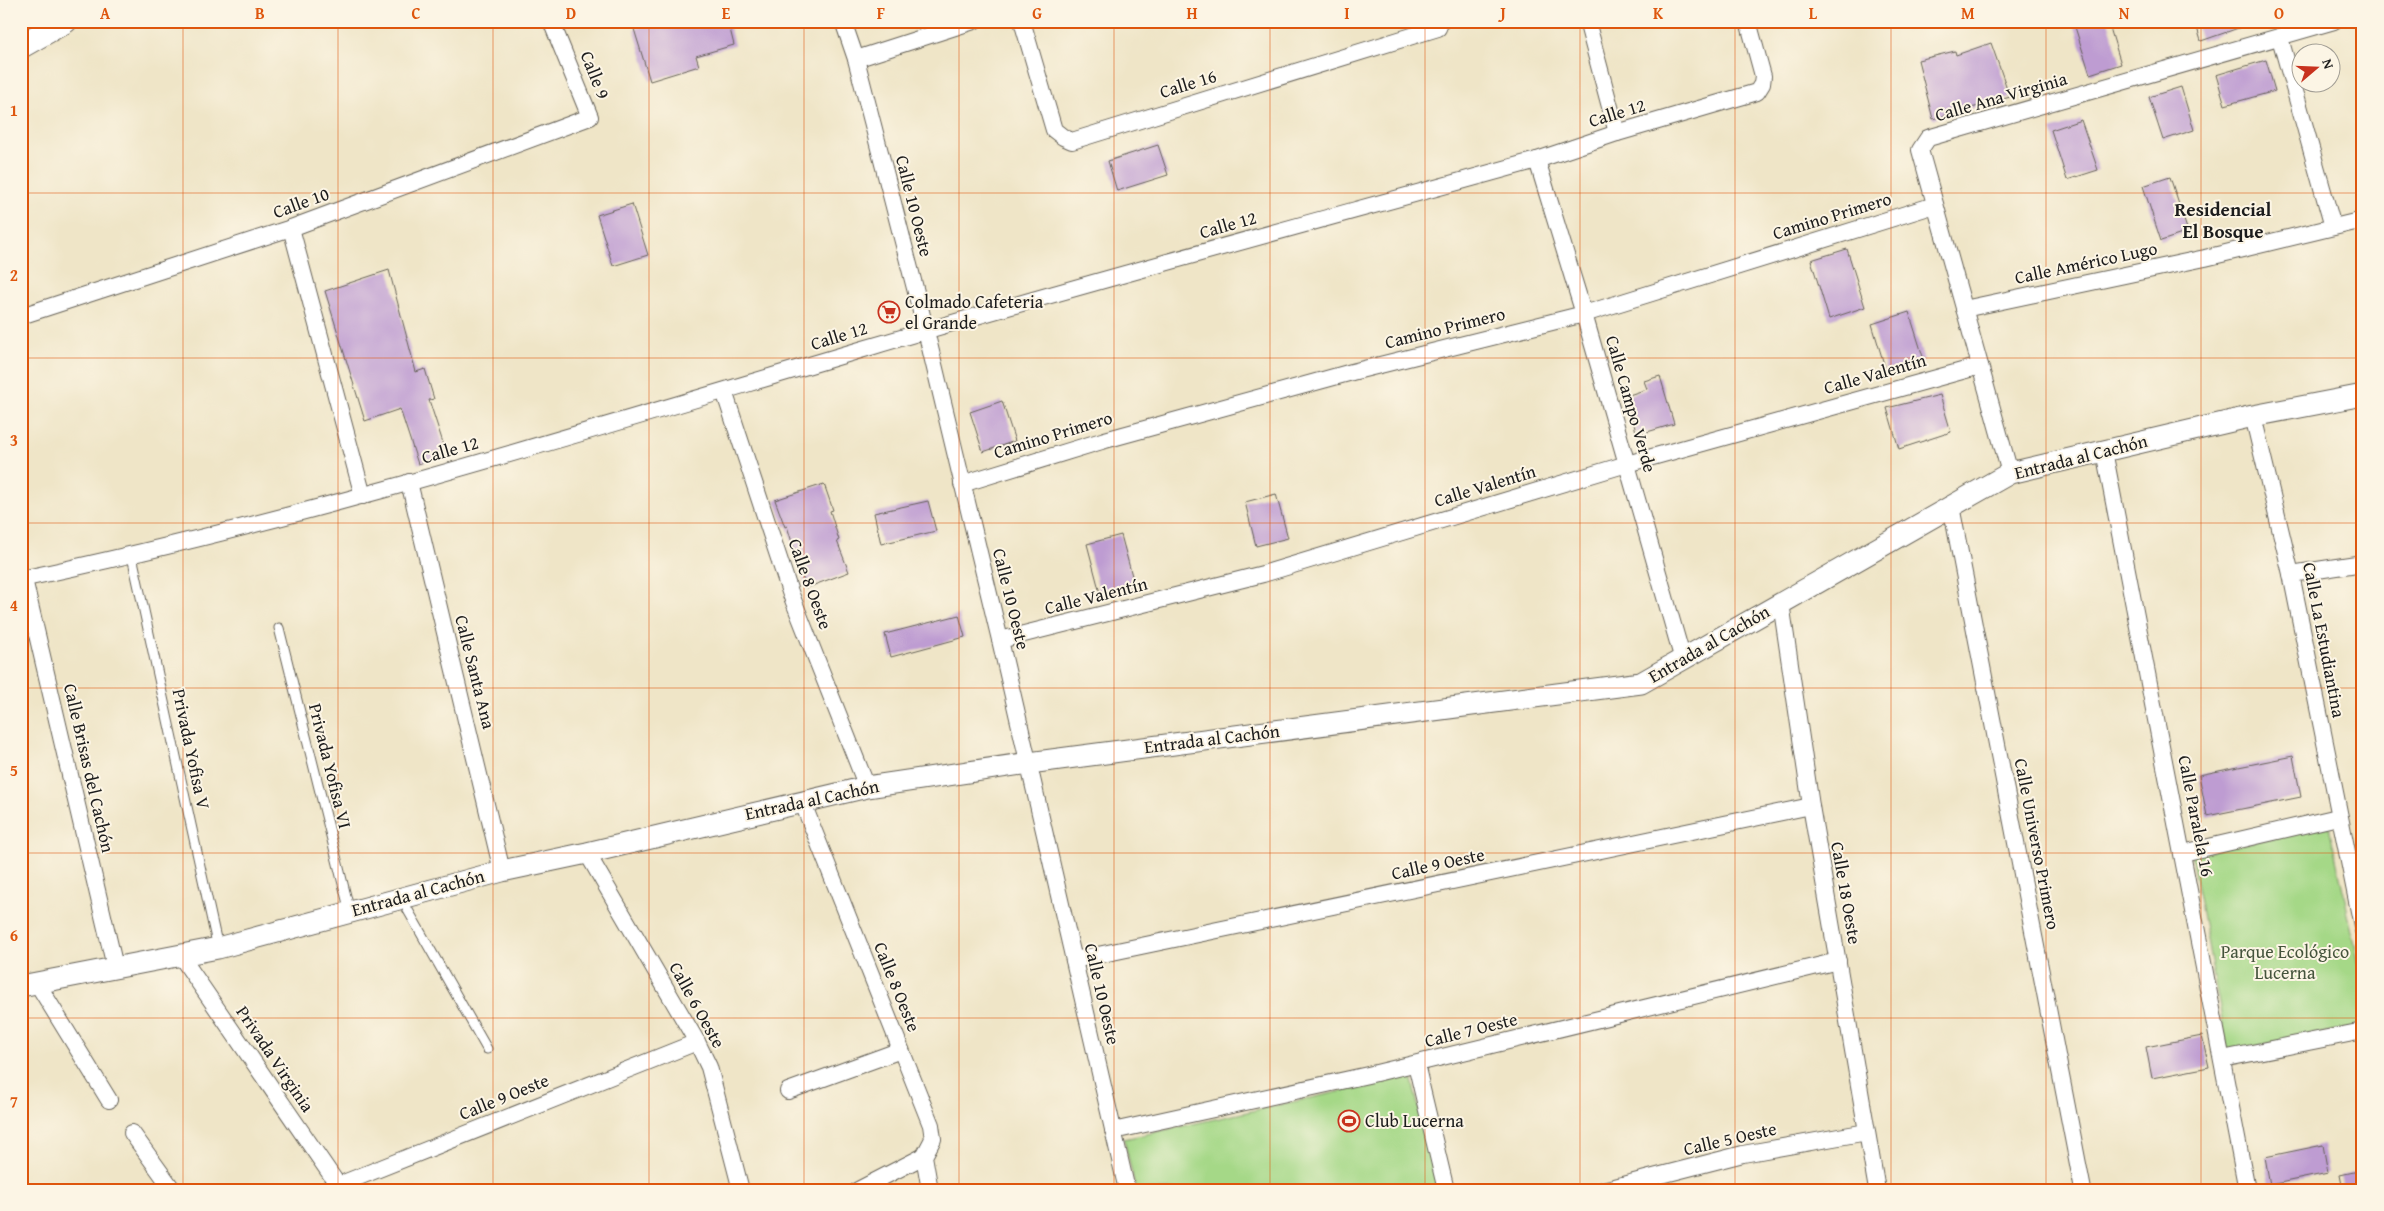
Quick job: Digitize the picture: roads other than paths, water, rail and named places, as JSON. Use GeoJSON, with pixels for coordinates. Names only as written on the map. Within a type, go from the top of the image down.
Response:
{"type":"FeatureCollection","features":[{"type":"Feature","properties":{"kind":"main road"},"geometry":{"type":"LineString","coordinates":[[21,46],[65,21]]}},
{"type":"Feature","properties":{"kind":"street","name":"Calle 9"},"geometry":{"type":"LineString","coordinates":[[551,21],[590,117]]}},
{"type":"Feature","properties":{"kind":"street","name":"Calle 10 Oeste"},"geometry":{"type":"LineString","coordinates":[[843,21],[856,58],[926,331],[1029,763],[1127,1190]]}},
{"type":"Feature","properties":{"kind":"street"},"geometry":{"type":"LineString","coordinates":[[856,58],[974,21]]}},
{"type":"Feature","properties":{"kind":"street","name":"Calle 16"},"geometry":{"type":"LineString","coordinates":[[1022,21],[1054,130],[1063,138],[1072,141],[1438,28],[1441,21]]}},
{"type":"Feature","properties":{"kind":"street"},"geometry":{"type":"LineString","coordinates":[[1587,21],[1618,133]]}},
{"type":"Feature","properties":{"kind":"street","name":"Calle 12"},"geometry":{"type":"LineString","coordinates":[[22,579],[132,556],[363,496],[926,331],[1537,160],[1618,133],[1757,92],[1762,84],[1763,76],[1748,21]]}},
{"type":"Feature","properties":{"kind":"street","name":"Calle Ana Virginia"},"geometry":{"type":"LineString","coordinates":[[2010,473],[1920,150],[1928,138],[2334,21]]}},
{"type":"Feature","properties":{"kind":"street"},"geometry":{"type":"LineString","coordinates":[[2280,38],[2334,226]]}},
{"type":"Feature","properties":{"kind":"street","name":"Calle 10"},"geometry":{"type":"LineString","coordinates":[[21,316],[290,228],[590,117]]}},
{"type":"Feature","properties":{"kind":"street","name":"Calle Campo Verde"},"geometry":{"type":"LineString","coordinates":[[1537,160],[1584,314],[1683,660]]}},
{"type":"Feature","properties":{"kind":"street","name":"Camino Primero"},"geometry":{"type":"LineString","coordinates":[[962,484],[1104,440],[1352,372],[1584,314],[1935,205]]}},
{"type":"Feature","properties":{"kind":"street","name":"Calle Américo Lugo"},"geometry":{"type":"LineString","coordinates":[[1964,309],[2205,258],[2363,220]]}},
{"type":"Feature","properties":{"kind":"street"},"geometry":{"type":"LineString","coordinates":[[290,228],[363,496]]}},
{"type":"Feature","properties":{"kind":"street","name":"Calle Valentín"},"geometry":{"type":"LineString","coordinates":[[1000,640],[1263,574],[1627,464],[1980,366]]}},
{"type":"Feature","properties":{"kind":"street","name":"Calle 8 Oeste"},"geometry":{"type":"LineString","coordinates":[[724,391],[790,592],[867,787]]}},
{"type":"Feature","properties":{"kind":"street","name":"Entrada al Cachón"},"geometry":{"type":"LineString","coordinates":[[29,984],[218,948],[502,871],[867,787],[1029,763],[1641,683],[2010,473],[2253,416],[2363,396]]}},
{"type":"Feature","properties":{"kind":"street","name":"Calle La Estudiantina"},"geometry":{"type":"LineString","coordinates":[[2253,416],[2291,574],[2338,818],[2363,931]]}},
{"type":"Feature","properties":{"kind":"street","name":"Calle Paralela 16"},"geometry":{"type":"LineString","coordinates":[[2104,451],[2247,1190]]}},
{"type":"Feature","properties":{"kind":"street","name":"Calle Santa Ana"},"geometry":{"type":"LineString","coordinates":[[409,482],[502,871]]}},
{"type":"Feature","properties":{"kind":"street","name":"Calle Universo Primero"},"geometry":{"type":"LineString","coordinates":[[1952,506],[2083,1190]]}},
{"type":"Feature","properties":{"kind":"street"},"geometry":{"type":"LineString","coordinates":[[2291,574],[2363,563]]}},
{"type":"Feature","properties":{"kind":"street","name":"Calle Brisas del Cachón"},"geometry":{"type":"LineString","coordinates":[[22,579],[115,967]]}},
{"type":"Feature","properties":{"kind":"street","name":"Calle 18 Oeste"},"geometry":{"type":"LineString","coordinates":[[1782,603],[1811,806],[1877,1190]]}},
{"type":"Feature","properties":{"kind":"street","name":"Calle 8 Oeste"},"geometry":{"type":"LineString","coordinates":[[802,801],[932,1125],[933,1139],[924,1156]]}},
{"type":"Feature","properties":{"kind":"street","name":"Calle 9 Oeste"},"geometry":{"type":"LineString","coordinates":[[1074,960],[1811,806]]}},
{"type":"Feature","properties":{"kind":"street"},"geometry":{"type":"LineString","coordinates":[[2183,853],[2338,818]]}},
{"type":"Feature","properties":{"kind":"street","name":"Calle 6 Oeste"},"geometry":{"type":"LineString","coordinates":[[586,853],[697,1042],[709,1067],[741,1190]]}},
{"type":"Feature","properties":{"kind":"street","name":"Privada Virginia"},"geometry":{"type":"LineString","coordinates":[[180,955],[332,1187]]}},
{"type":"Feature","properties":{"kind":"street","name":"Calle 7 Oeste"},"geometry":{"type":"LineString","coordinates":[[1112,1131],[1416,1064],[1838,961]]}},
{"type":"Feature","properties":{"kind":"street"},"geometry":{"type":"LineString","coordinates":[[29,984],[109,1100]]}},
{"type":"Feature","properties":{"kind":"street"},"geometry":{"type":"LineString","coordinates":[[2222,1059],[2363,1031]]}},
{"type":"Feature","properties":{"kind":"street","name":"Calle 9 Oeste"},"geometry":{"type":"LineString","coordinates":[[332,1187],[697,1042]]}},
{"type":"Feature","properties":{"kind":"street"},"geometry":{"type":"LineString","coordinates":[[788,1092],[901,1050]]}},
{"type":"Feature","properties":{"kind":"street"},"geometry":{"type":"LineString","coordinates":[[1416,1064],[1446,1190]]}},
{"type":"Feature","properties":{"kind":"street","name":"Calle 5 Oeste"},"geometry":{"type":"LineString","coordinates":[[1603,1190],[1743,1154],[1867,1132]]}},
{"type":"Feature","properties":{"kind":"street"},"geometry":{"type":"LineString","coordinates":[[132,1133],[173,1190]]}},
{"type":"Feature","properties":{"kind":"street"},"geometry":{"type":"LineString","coordinates":[[858,1190],[924,1156],[930,1190]]}},
{"type":"Feature","properties":{"kind":"lane","name":"Privada Yofisa V"},"geometry":{"type":"LineString","coordinates":[[132,556],[218,948]]}},
{"type":"Feature","properties":{"kind":"lane","name":"Privada Yofisa VI"},"geometry":{"type":"LineString","coordinates":[[279,628],[350,912]]}},
{"type":"Feature","properties":{"kind":"lane"},"geometry":{"type":"LineString","coordinates":[[401,898],[487,1049]]}},
{"type":"Feature","properties":{"kind":"place","name":"Colmado Cafeteria el Grande"},"geometry":{"type":"Point","coordinates":[889,312]}},
{"type":"Feature","properties":{"kind":"place","name":"Club Lucerna"},"geometry":{"type":"Point","coordinates":[1349,1121]}},
{"type":"Feature","properties":{"kind":"district","name":"Residencial El Bosque"},"geometry":{"type":"Point","coordinates":[2223,220]}},
{"type":"Feature","properties":{"kind":"park label","name":"Parque Ecológico Lucerna"},"geometry":{"type":"Point","coordinates":[2285,962]}}]}
